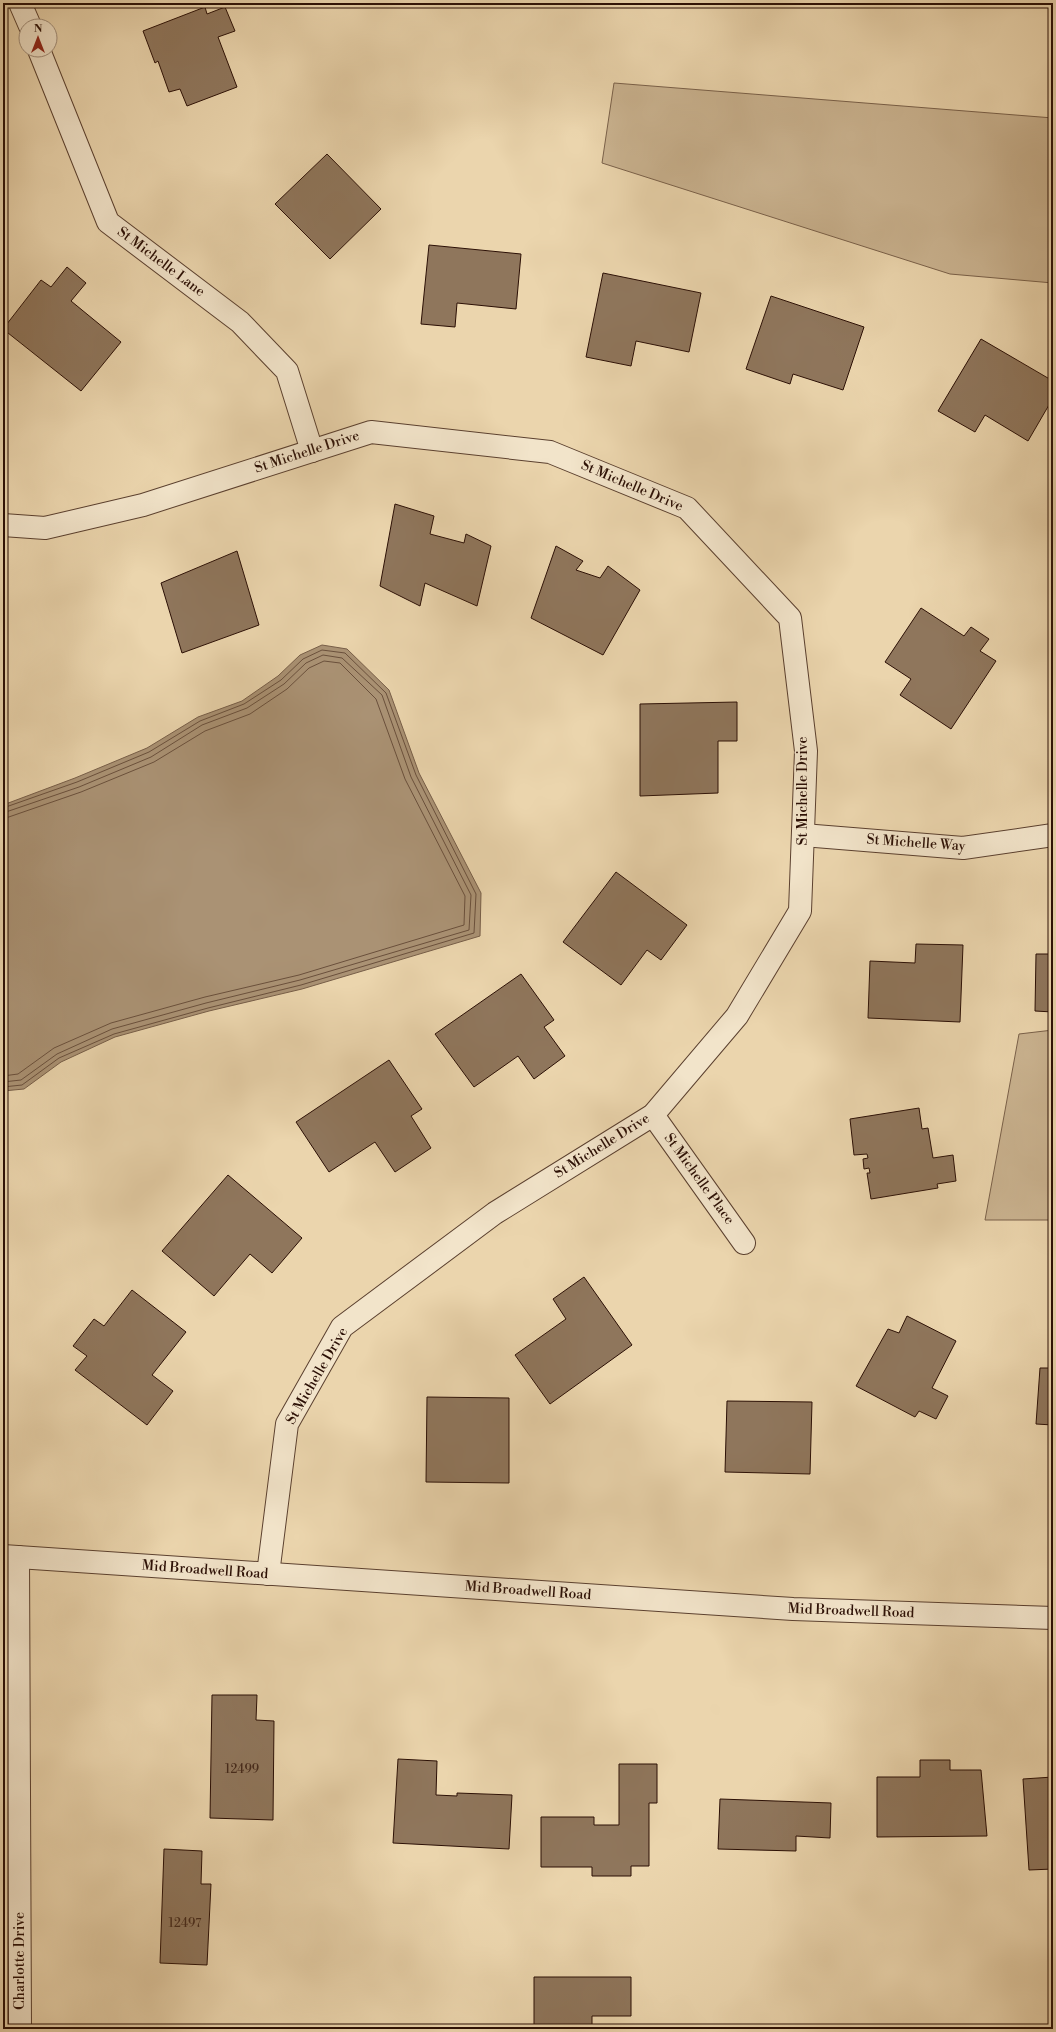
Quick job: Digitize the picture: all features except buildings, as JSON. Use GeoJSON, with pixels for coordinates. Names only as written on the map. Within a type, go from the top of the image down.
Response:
{"type":"FeatureCollection","features":[{"type":"Feature","properties":{"kind":"street"},"geometry":{"type":"LineString","coordinates":[[20,3],[27,18]]}},
{"type":"Feature","properties":{"kind":"street","name":"St Michelle Lane"},"geometry":{"type":"LineString","coordinates":[[42,58],[108,222],[240,322],[287,371],[312,451]]}},
{"type":"Feature","properties":{"kind":"street","name":"St Michelle Drive"},"geometry":{"type":"LineString","coordinates":[[3,525],[45,528],[142,505],[371,432],[550,452],[687,508],[790,618],[806,751],[800,911],[737,1016],[653,1115],[495,1212],[342,1328],[287,1424],[268,1574]]}},
{"type":"Feature","properties":{"kind":"street","name":"St Michelle Way"},"geometry":{"type":"LineString","coordinates":[[803,835],[963,848],[1053,836]]}},
{"type":"Feature","properties":{"kind":"street","name":"St Michelle Place"},"geometry":{"type":"LineString","coordinates":[[653,1115],[744,1243]]}},
{"type":"Feature","properties":{"kind":"street","name":"Mid Broadwell Road"},"geometry":{"type":"LineString","coordinates":[[11,1557],[793,1609],[1053,1618]]}},
{"type":"Feature","properties":{"kind":"street","name":"Charlotte Drive"},"geometry":{"type":"LineString","coordinates":[[11,1557],[11,1942],[20,2029]]}},
{"type":"Feature","properties":{"kind":"shaded area"},"geometry":{"type":"Polygon","coordinates":[[[614,83],[1053,118],[1053,283],[950,274],[602,163],[614,83]]]}},
{"type":"Feature","properties":{"kind":"shaded area"},"geometry":{"type":"Polygon","coordinates":[[[1053,1030],[1053,1220],[985,1220],[1019,1034],[1053,1030]]]}},
{"type":"Feature","properties":{"kind":"water"},"geometry":{"type":"Polygon","coordinates":[[[322,645],[347,649],[389,690],[419,773],[481,893],[480,936],[302,989],[209,1011],[115,1037],[61,1062],[24,1089],[3,1091],[3,805],[75,778],[147,748],[198,717],[242,701],[278,676],[300,655],[322,645]]]}}]}
